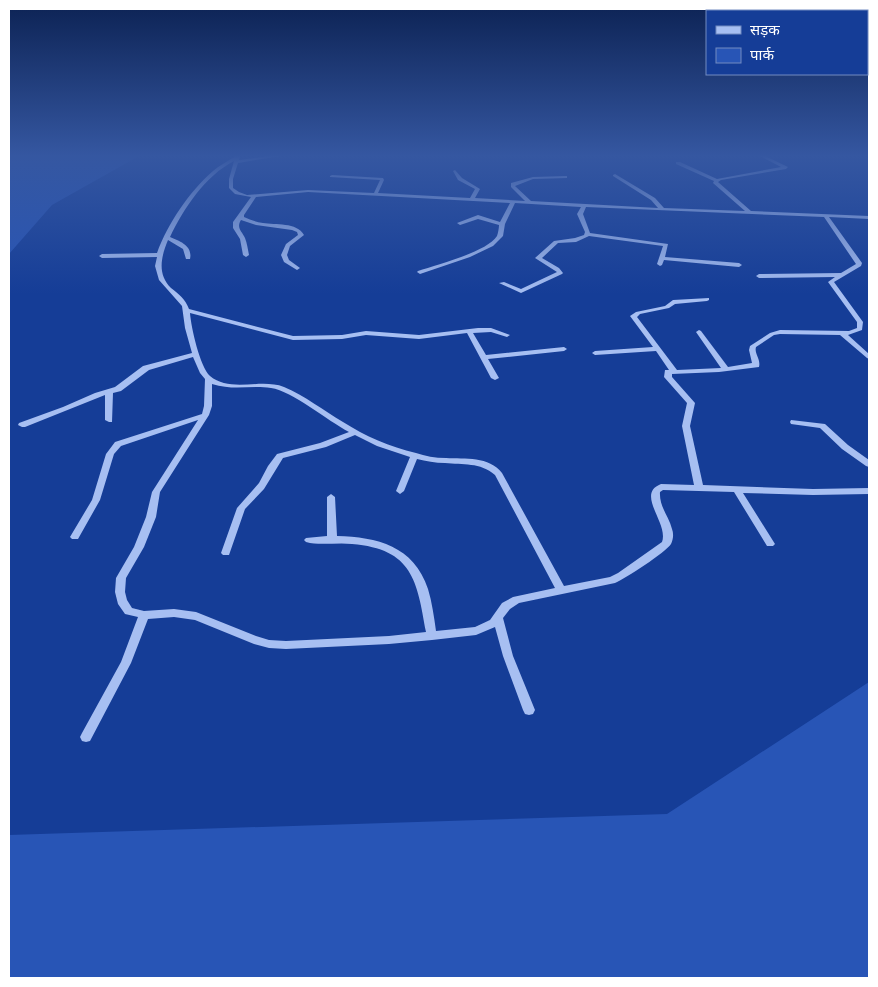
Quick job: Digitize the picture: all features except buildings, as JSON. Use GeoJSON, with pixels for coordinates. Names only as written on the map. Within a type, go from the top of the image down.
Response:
{"type":"FeatureCollection","features":[{"type":"Feature","properties":{"kind":"street"},"geometry":{"type":"LineString","coordinates":[[187,202],[159,255],[158,267],[164,282],[179,296],[187,310],[187,326],[202,371],[216,382],[238,386],[278,387],[354,432],[414,456],[444,462],[483,463],[494,468],[560,589]]}},
{"type":"Feature","properties":{"kind":"street"},"geometry":{"type":"LineString","coordinates":[[246,254],[243,239],[236,228],[236,222],[250,202]]}},
{"type":"Feature","properties":{"kind":"street"},"geometry":{"type":"LineString","coordinates":[[420,272],[468,256],[491,245],[500,236],[502,224],[512,202]]}},
{"type":"Feature","properties":{"kind":"street"},"geometry":{"type":"LineString","coordinates":[[529,202],[662,210],[869,217]]}},
{"type":"Feature","properties":{"kind":"street"},"geometry":{"type":"LineString","coordinates":[[656,202],[662,210]]}},
{"type":"Feature","properties":{"kind":"street"},"geometry":{"type":"LineString","coordinates":[[737,202],[749,212]]}},
{"type":"Feature","properties":{"kind":"street"},"geometry":{"type":"LineString","coordinates":[[584,205],[580,214],[587,234]]}},
{"type":"Feature","properties":{"kind":"street"},"geometry":{"type":"LineString","coordinates":[[825,215],[859,263],[859,265],[832,280],[831,285],[860,322],[869,323]]}},
{"type":"Feature","properties":{"kind":"street"},"geometry":{"type":"LineString","coordinates":[[241,216],[246,221],[267,226],[294,228],[299,231],[301,235],[288,245],[284,255],[286,261],[297,268]]}},
{"type":"Feature","properties":{"kind":"street"},"geometry":{"type":"LineString","coordinates":[[460,222],[478,217],[502,224]]}},
{"type":"Feature","properties":{"kind":"street"},"geometry":{"type":"LineString","coordinates":[[502,283],[521,291],[558,275],[559,270],[538,258],[556,242],[576,240],[587,234],[664,244],[667,246],[661,261],[739,265]]}},
{"type":"Feature","properties":{"kind":"street"},"geometry":{"type":"LineString","coordinates":[[167,238],[186,248],[188,258]]}},
{"type":"Feature","properties":{"kind":"street"},"geometry":{"type":"LineString","coordinates":[[102,256],[159,255]]}},
{"type":"Feature","properties":{"kind":"street"},"geometry":{"type":"LineString","coordinates":[[759,276],[840,275]]}},
{"type":"Feature","properties":{"kind":"street"},"geometry":{"type":"LineString","coordinates":[[674,371],[632,316],[664,308],[673,302],[707,299]]}},
{"type":"Feature","properties":{"kind":"street"},"geometry":{"type":"LineString","coordinates":[[187,310],[293,338],[366,333],[419,336],[491,330],[507,335]]}},
{"type":"Feature","properties":{"kind":"street"},"geometry":{"type":"LineString","coordinates":[[699,489],[686,426],[691,404],[668,377],[668,372],[726,369],[756,365],[752,350],[754,346],[775,333],[842,333],[858,331],[860,322]]}},
{"type":"Feature","properties":{"kind":"street"},"geometry":{"type":"LineString","coordinates":[[469,331],[495,378]]}},
{"type":"Feature","properties":{"kind":"street"},"geometry":{"type":"LineString","coordinates":[[700,332],[726,369]]}},
{"type":"Feature","properties":{"kind":"street"},"geometry":{"type":"LineString","coordinates":[[842,333],[869,357]]}},
{"type":"Feature","properties":{"kind":"street"},"geometry":{"type":"LineString","coordinates":[[595,353],[658,349]]}},
{"type":"Feature","properties":{"kind":"street"},"geometry":{"type":"LineString","coordinates":[[483,357],[564,350]]}},
{"type":"Feature","properties":{"kind":"street"},"geometry":{"type":"LineString","coordinates":[[22,425],[128,384],[143,369],[197,354]]}},
{"type":"Feature","properties":{"kind":"street"},"geometry":{"type":"LineString","coordinates":[[209,378],[208,406],[205,415],[156,492],[151,517],[140,547],[121,578],[120,592],[124,606],[129,611],[144,615],[174,613],[196,616],[254,640],[277,645],[476,632],[488,627],[498,618],[506,606],[512,602],[560,589],[601,583],[621,576],[666,544],[670,536],[655,494],[656,491],[665,487],[737,490],[869,491]]}},
{"type":"Feature","properties":{"kind":"street"},"geometry":{"type":"LineString","coordinates":[[109,392],[109,420]]}},
{"type":"Feature","properties":{"kind":"street"},"geometry":{"type":"LineString","coordinates":[[75,537],[96,500],[110,454],[118,444],[205,415]]}},
{"type":"Feature","properties":{"kind":"street"},"geometry":{"type":"LineString","coordinates":[[794,422],[822,426],[845,447],[869,464]]}},
{"type":"Feature","properties":{"kind":"street"},"geometry":{"type":"LineString","coordinates":[[226,553],[241,508],[262,487],[275,460],[280,456],[323,445],[354,432]]}},
{"type":"Feature","properties":{"kind":"street"},"geometry":{"type":"LineString","coordinates":[[400,491],[414,456]]}},
{"type":"Feature","properties":{"kind":"street"},"geometry":{"type":"LineString","coordinates":[[737,490],[770,544]]}},
{"type":"Feature","properties":{"kind":"street"},"geometry":{"type":"LineString","coordinates":[[331,497],[332,539]]}},
{"type":"Feature","properties":{"kind":"street"},"geometry":{"type":"LineString","coordinates":[[309,540],[358,540],[379,544],[404,560],[415,572],[418,580],[425,601],[432,636]]}},
{"type":"Feature","properties":{"kind":"street"},"geometry":{"type":"LineString","coordinates":[[86,737],[126,663],[136,641],[144,615]]}},
{"type":"Feature","properties":{"kind":"street"},"geometry":{"type":"LineString","coordinates":[[498,618],[508,656],[529,710]]}},
{"type":"Feature","properties":{"kind":"green space"},"geometry":{"type":"Polygon","coordinates":[[[9,202],[57,202],[52,205],[9,254],[9,202]]]}},
{"type":"Feature","properties":{"kind":"green space"},"geometry":{"type":"Polygon","coordinates":[[[869,682],[869,978],[9,978],[9,835],[667,814],[869,682]]]}}]}
